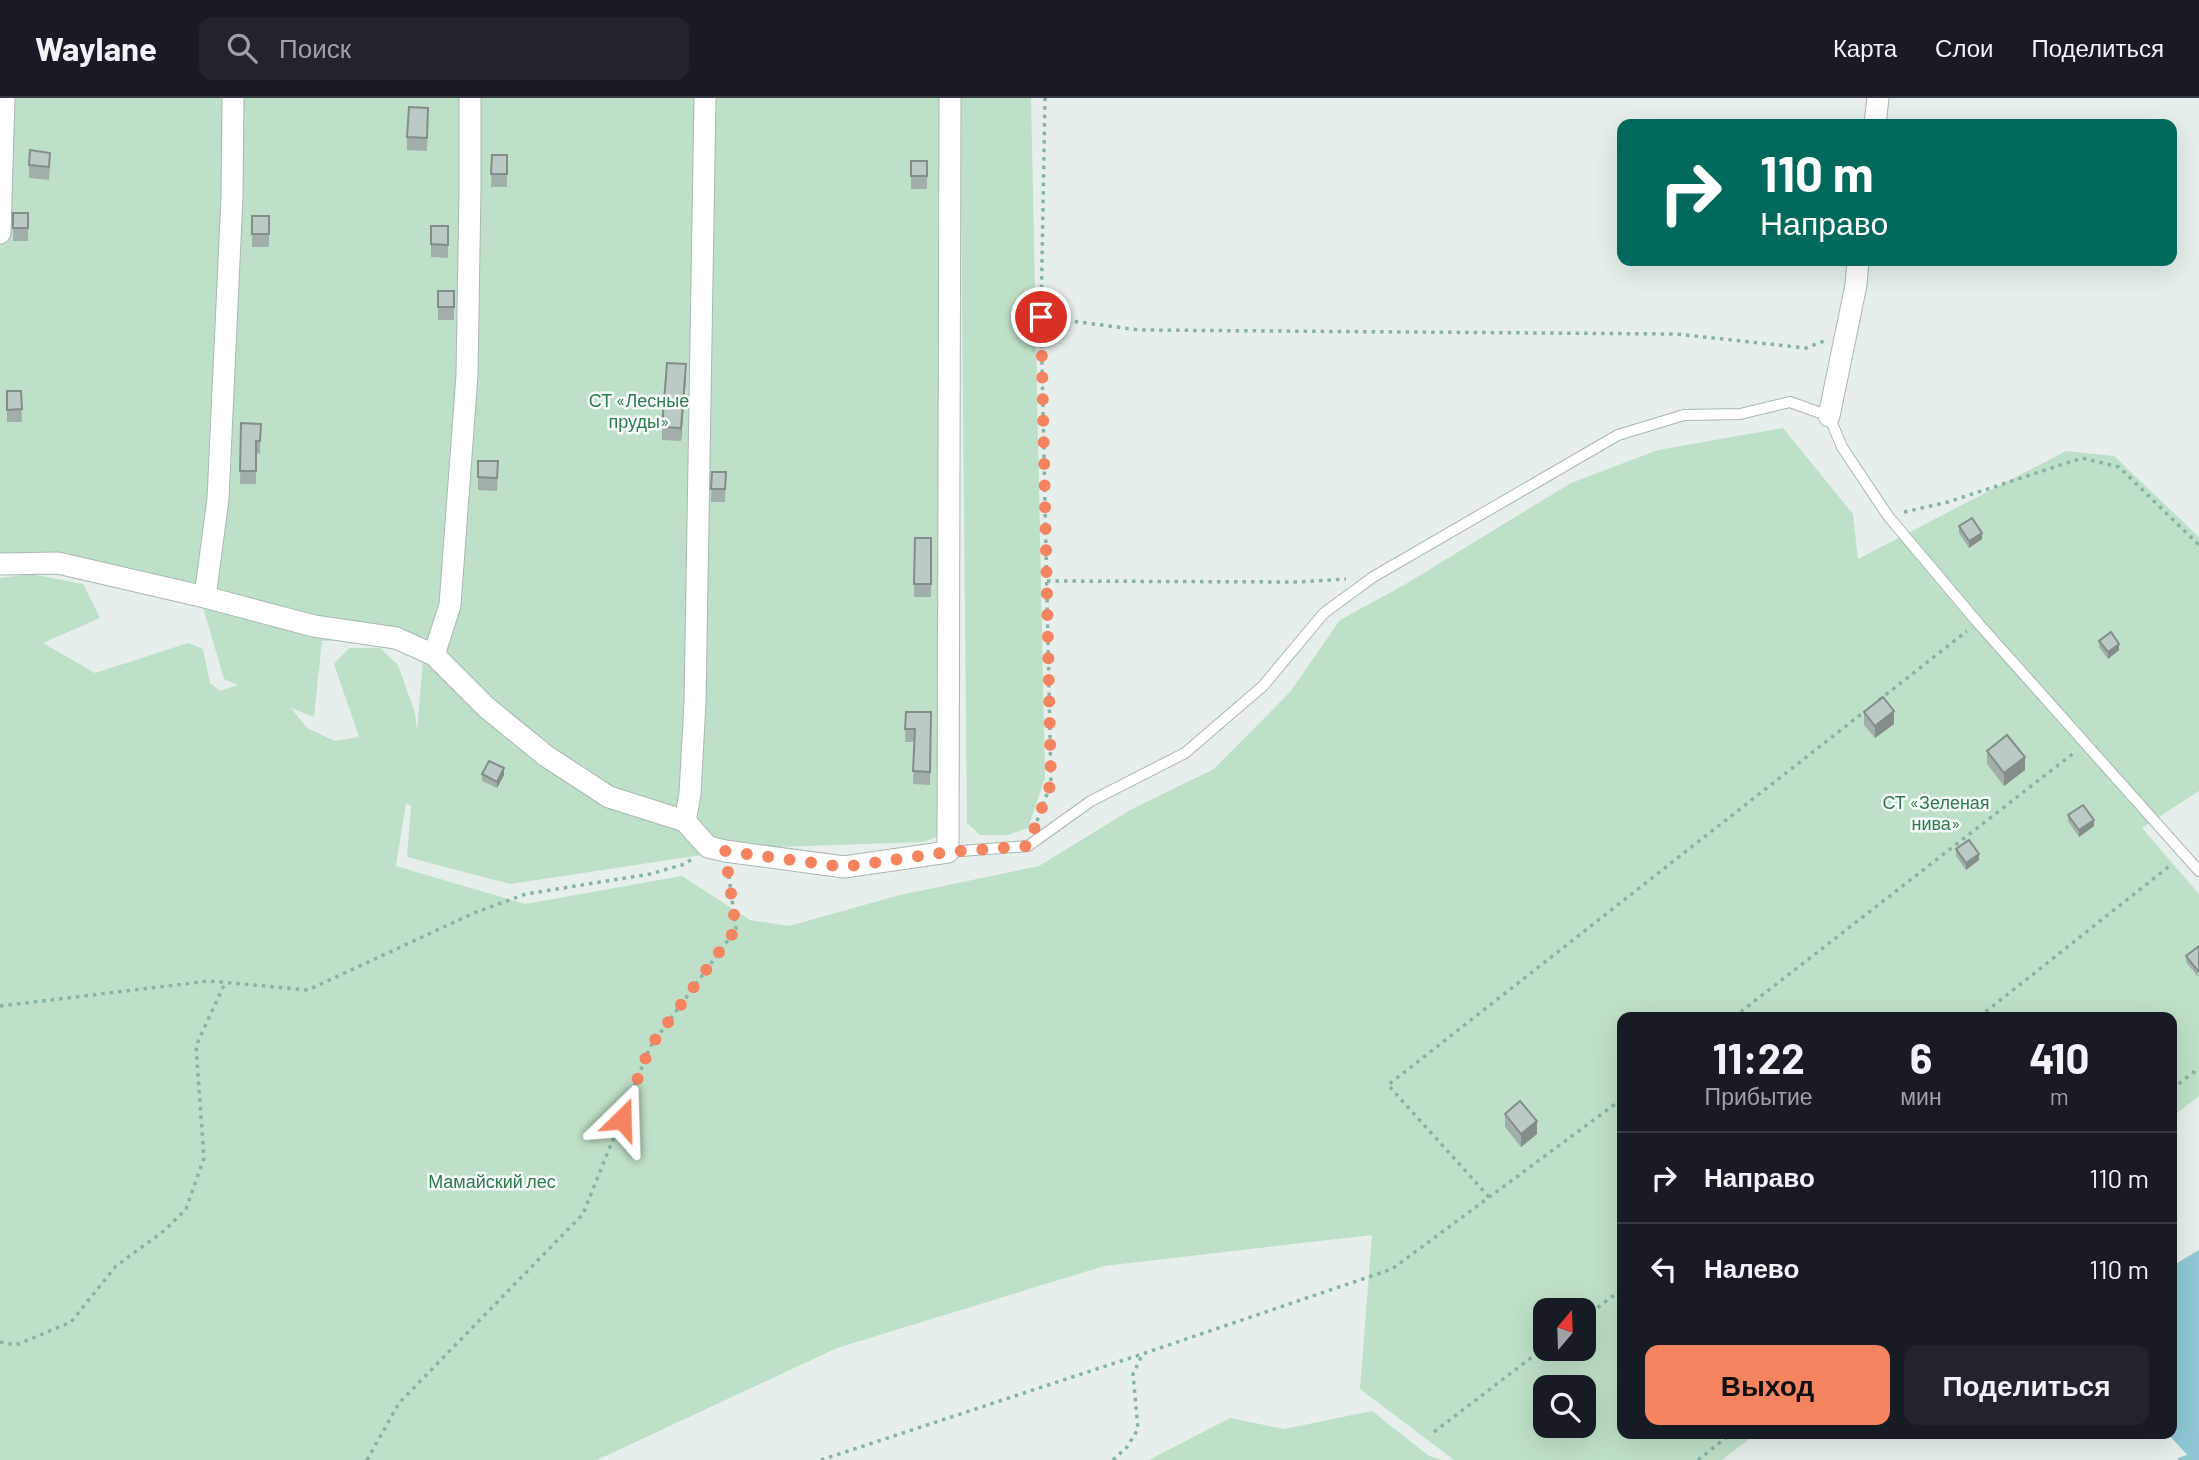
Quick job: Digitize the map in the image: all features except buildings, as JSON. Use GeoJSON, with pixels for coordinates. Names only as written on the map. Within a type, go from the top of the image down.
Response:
{"type":"FeatureCollection","features":[{"type":"Feature","properties":{"kind":"street"},"geometry":{"type":"LineString","coordinates":[[0,233],[4,98]]}},
{"type":"Feature","properties":{"kind":"street"},"geometry":{"type":"LineString","coordinates":[[205,597],[218,499],[232,197],[233,98]]}},
{"type":"Feature","properties":{"kind":"street"},"geometry":{"type":"LineString","coordinates":[[434,655],[450,605],[467,375],[470,98]]}},
{"type":"Feature","properties":{"kind":"street"},"geometry":{"type":"LineString","coordinates":[[685,821],[690,794],[695,704],[705,98]]}},
{"type":"Feature","properties":{"kind":"street"},"geometry":{"type":"LineString","coordinates":[[0,564],[58,563],[205,597],[314,626],[396,638],[434,655],[486,707],[546,757],[609,797],[685,821],[716,849],[844,867],[948,852],[950,98]]}},
{"type":"Feature","properties":{"kind":"street"},"geometry":{"type":"LineString","coordinates":[[1876,119],[1878,98]]}},
{"type":"Feature","properties":{"kind":"street"},"geometry":{"type":"LineString","coordinates":[[1829,416],[1857,266]]}},
{"type":"Feature","properties":{"kind":"lane"},"geometry":{"type":"LineString","coordinates":[[948,852],[1028,846],[1091,801],[1185,753],[1263,686],[1324,613],[1373,577],[1618,435],[1684,415],[1740,414],[1790,402],[1829,416],[1842,447],[1888,516],[1978,623],[2199,872]]}},
{"type":"Feature","properties":{"kind":"path"},"geometry":{"type":"LineString","coordinates":[[1028,846],[1051,783],[1041,317],[1045,98]]}},
{"type":"Feature","properties":{"kind":"path"},"geometry":{"type":"LineString","coordinates":[[1041,317],[1139,330],[1676,334],[1806,348],[1846,333]]}},
{"type":"Feature","properties":{"kind":"path"},"geometry":{"type":"LineString","coordinates":[[1888,516],[1948,502],[2082,458],[2119,467],[2199,545]]}},
{"type":"Feature","properties":{"kind":"path"},"geometry":{"type":"LineString","coordinates":[[1047,582],[1297,582],[1373,577]]}},
{"type":"Feature","properties":{"kind":"path"},"geometry":{"type":"LineString","coordinates":[[1880,700],[1978,623]]}},
{"type":"Feature","properties":{"kind":"path"},"geometry":{"type":"LineString","coordinates":[[1489,1197],[1388,1084],[1868,708]]}},
{"type":"Feature","properties":{"kind":"path"},"geometry":{"type":"LineString","coordinates":[[1740,1012],[2086,743]]}},
{"type":"Feature","properties":{"kind":"path"},"geometry":{"type":"LineString","coordinates":[[0,1006],[209,981],[308,990],[474,913],[526,894],[650,874],[685,863],[716,849],[736,929],[650,1047],[583,1214],[399,1403],[367,1460]]}},
{"type":"Feature","properties":{"kind":"path"},"geometry":{"type":"LineString","coordinates":[[1985,1012],[2184,855]]}},
{"type":"Feature","properties":{"kind":"path"},"geometry":{"type":"LineString","coordinates":[[0,1342],[16,1345],[71,1322],[116,1265],[165,1230],[186,1209],[204,1158],[196,1046],[225,982]]}},
{"type":"Feature","properties":{"kind":"path"},"geometry":{"type":"LineString","coordinates":[[2177,1085],[2199,1068]]}},
{"type":"Feature","properties":{"kind":"path"},"geometry":{"type":"LineString","coordinates":[[821,1460],[1392,1269],[1617,1103]]}},
{"type":"Feature","properties":{"kind":"path"},"geometry":{"type":"LineString","coordinates":[[1596,1309],[1617,1293]]}},
{"type":"Feature","properties":{"kind":"path"},"geometry":{"type":"LineString","coordinates":[[1113,1460],[1127,1447],[1138,1429],[1133,1374],[1142,1354]]}},
{"type":"Feature","properties":{"kind":"path"},"geometry":{"type":"LineString","coordinates":[[1434,1432],[1533,1356]]}},
{"type":"Feature","properties":{"kind":"path"},"geometry":{"type":"LineString","coordinates":[[1698,1460],[1724,1439]]}},
{"type":"Feature","properties":{"kind":"green space"},"geometry":{"type":"Polygon","coordinates":[[[0,98],[945,98],[955,830],[923,842],[748,848],[510,884],[407,857],[411,806],[406,803],[396,866],[525,904],[682,876],[750,920],[789,926],[900,895],[1039,866],[1132,809],[1214,769],[1290,692],[1340,620],[1404,585],[1571,483],[1658,450],[1783,428],[1853,514],[1858,559],[2066,451],[2114,456],[2199,537],[2199,791],[2142,828],[2199,894],[2199,1096],[2177,1113],[2177,1012],[1617,1012],[1617,1439],[1749,1439],[1722,1460],[1454,1460],[1360,1389],[1372,1235],[1104,1266],[837,1348],[597,1460],[0,1460],[0,578],[31,574],[83,584],[100,618],[43,643],[95,673],[188,643],[203,649],[210,683],[220,691],[238,685],[224,679],[197,587],[0,565],[0,98]],[[425,637],[322,641],[314,717],[291,708],[307,728],[335,741],[359,737],[334,664],[349,648],[380,648],[398,665],[415,713],[417,731],[425,637]]]}},
{"type":"Feature","properties":{"kind":"green space"},"geometry":{"type":"Polygon","coordinates":[[[960,98],[1031,98],[1045,778],[1028,828],[1008,835],[980,835],[967,823],[960,98]]]}},
{"type":"Feature","properties":{"kind":"green space"},"geometry":{"type":"Polygon","coordinates":[[[1372,1411],[1429,1456],[1443,1460],[1149,1460],[1230,1418],[1284,1429],[1372,1411]]]}},
{"type":"Feature","properties":{"kind":"water"},"geometry":{"type":"Polygon","coordinates":[[[2199,1250],[2199,1460],[2192,1460],[2173,1439],[2177,1439],[2177,1263],[2199,1250]]]}},
{"type":"Feature","properties":{"kind":"waterway"},"geometry":{"type":"LineString","coordinates":[[2181,1460],[2190,1457],[2199,1459]]}},
{"type":"Feature","properties":{"kind":"route"},"geometry":{"type":"LineString","coordinates":[[622,1119],[650,1047],[736,929],[725,851],[844,867],[948,852],[1028,846],[1051,783],[1041,317]]}},
{"type":"Feature","properties":{"kind":"park label","name":"СТ «Лесные пруды»"},"geometry":{"type":"Point","coordinates":[639,410]}},
{"type":"Feature","properties":{"kind":"park label","name":"СТ «Зеленая нива»"},"geometry":{"type":"Point","coordinates":[1936,812]}},
{"type":"Feature","properties":{"kind":"park label","name":"Мамайский лес"},"geometry":{"type":"Point","coordinates":[492,1181]}}]}
